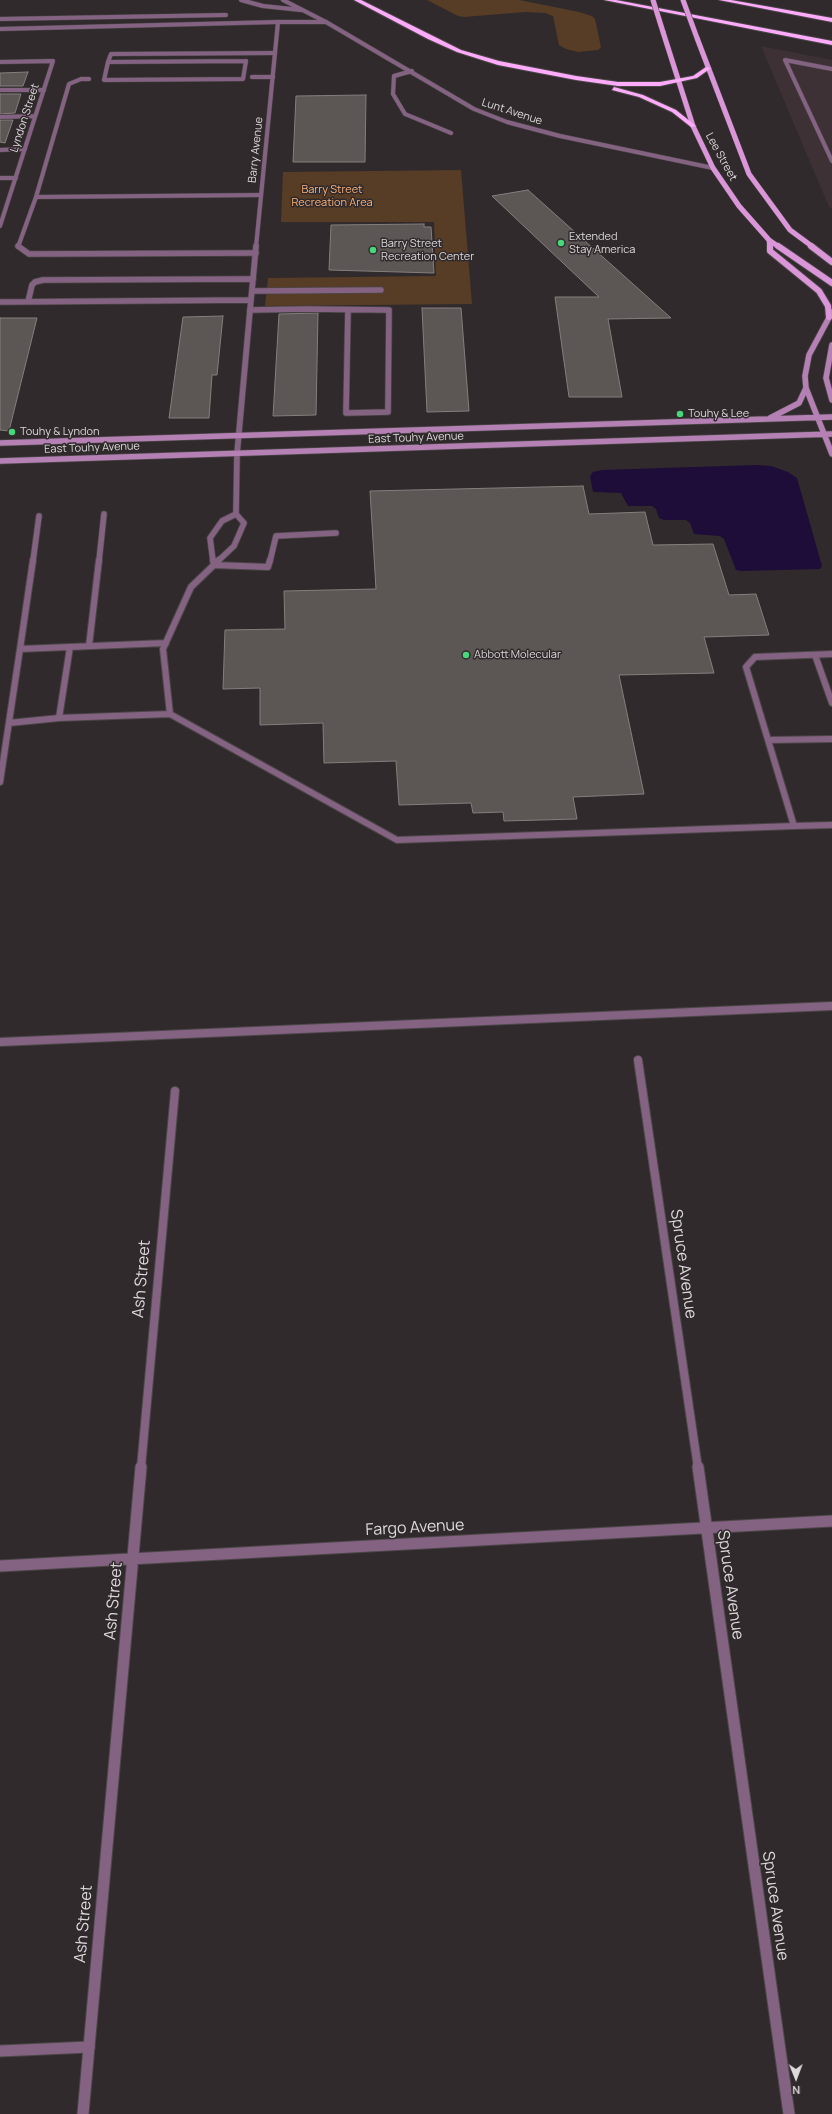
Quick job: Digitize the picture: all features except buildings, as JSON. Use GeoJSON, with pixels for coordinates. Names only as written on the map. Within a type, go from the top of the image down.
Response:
{"type":"FeatureCollection","features":[{"type":"Feature","properties":{"kind":"highway"},"geometry":{"type":"LineString","coordinates":[[357,0],[430,38],[459,51],[498,62],[576,78],[656,102],[674,110],[693,126]]}},
{"type":"Feature","properties":{"kind":"highway"},"geometry":{"type":"LineString","coordinates":[[607,0],[832,42]]}},
{"type":"Feature","properties":{"kind":"highway"},"geometry":{"type":"LineString","coordinates":[[722,0],[832,20]]}},
{"type":"Feature","properties":{"kind":"highway"},"geometry":{"type":"LineString","coordinates":[[576,78],[639,85],[679,81],[696,77],[708,68]]}},
{"type":"Feature","properties":{"kind":"main road","name":"Lee Street"},"geometry":{"type":"LineString","coordinates":[[653,0],[693,126],[713,168],[739,206],[769,240],[813,271],[832,282]]}},
{"type":"Feature","properties":{"kind":"main road","name":"Lee Street"},"geometry":{"type":"LineString","coordinates":[[683,0],[748,174],[782,221],[807,244],[832,262]]}},
{"type":"Feature","properties":{"kind":"main road"},"geometry":{"type":"LineString","coordinates":[[769,240],[770,251],[819,291],[828,306],[830,315],[809,355],[805,376],[806,388],[832,454]]}},
{"type":"Feature","properties":{"kind":"main road"},"geometry":{"type":"LineString","coordinates":[[807,244],[832,253]]}},
{"type":"Feature","properties":{"kind":"main road"},"geometry":{"type":"LineString","coordinates":[[832,345],[826,378],[832,400]]}},
{"type":"Feature","properties":{"kind":"main road"},"geometry":{"type":"LineString","coordinates":[[769,419],[799,403],[806,388]]}},
{"type":"Feature","properties":{"kind":"main road","name":"East Touhy Avenue"},"geometry":{"type":"LineString","coordinates":[[0,442],[832,417]]}},
{"type":"Feature","properties":{"kind":"main road","name":"East Touhy Avenue"},"geometry":{"type":"LineString","coordinates":[[0,460],[237,454],[832,434]]}},
{"type":"Feature","properties":{"kind":"street"},"geometry":{"type":"LineString","coordinates":[[240,0],[263,6],[301,10]]}},
{"type":"Feature","properties":{"kind":"street"},"geometry":{"type":"LineString","coordinates":[[283,0],[326,22]]}},
{"type":"Feature","properties":{"kind":"street"},"geometry":{"type":"LineString","coordinates":[[0,19],[226,15]]}},
{"type":"Feature","properties":{"kind":"street","name":"Barry Avenue"},"geometry":{"type":"LineString","coordinates":[[250,310],[278,22]]}},
{"type":"Feature","properties":{"kind":"street","name":"Lunt Avenue"},"geometry":{"type":"LineString","coordinates":[[0,29],[326,22],[412,71],[474,109],[507,122],[567,138],[713,168]]}},
{"type":"Feature","properties":{"kind":"street"},"geometry":{"type":"LineString","coordinates":[[108,62],[246,61],[243,78],[104,80],[108,62],[111,54],[275,53]]}},
{"type":"Feature","properties":{"kind":"street"},"geometry":{"type":"LineString","coordinates":[[832,69],[786,60],[832,161]]}},
{"type":"Feature","properties":{"kind":"street","name":"Lyndon Street"},"geometry":{"type":"LineString","coordinates":[[0,62],[53,61],[0,226]]}},
{"type":"Feature","properties":{"kind":"street"},"geometry":{"type":"LineString","coordinates":[[412,71],[394,76],[393,94],[405,114],[451,133]]}},
{"type":"Feature","properties":{"kind":"street"},"geometry":{"type":"LineString","coordinates":[[252,77],[273,77]]}},
{"type":"Feature","properties":{"kind":"street"},"geometry":{"type":"LineString","coordinates":[[89,79],[82,79],[69,84],[36,196],[18,248],[29,254],[256,253]]}},
{"type":"Feature","properties":{"kind":"street"},"geometry":{"type":"LineString","coordinates":[[0,90],[44,90]]}},
{"type":"Feature","properties":{"kind":"street"},"geometry":{"type":"LineString","coordinates":[[0,117],[36,116]]}},
{"type":"Feature","properties":{"kind":"street"},"geometry":{"type":"LineString","coordinates":[[0,150],[25,149]]}},
{"type":"Feature","properties":{"kind":"street"},"geometry":{"type":"LineString","coordinates":[[0,178],[16,178]]}},
{"type":"Feature","properties":{"kind":"street"},"geometry":{"type":"LineString","coordinates":[[36,196],[261,195]]}},
{"type":"Feature","properties":{"kind":"street"},"geometry":{"type":"LineString","coordinates":[[28,302],[32,285],[35,282],[43,280],[253,279]]}},
{"type":"Feature","properties":{"kind":"street"},"geometry":{"type":"LineString","coordinates":[[252,291],[381,290]]}},
{"type":"Feature","properties":{"kind":"street"},"geometry":{"type":"LineString","coordinates":[[0,302],[251,300]]}},
{"type":"Feature","properties":{"kind":"street"},"geometry":{"type":"LineString","coordinates":[[170,714],[163,650],[191,587],[234,546],[244,523],[236,514],[237,435],[250,310],[348,310],[389,310],[388,412],[346,413],[348,310]]}},
{"type":"Feature","properties":{"kind":"street"},"geometry":{"type":"LineString","coordinates":[[89,646],[104,514]]}},
{"type":"Feature","properties":{"kind":"street"},"geometry":{"type":"LineString","coordinates":[[214,565],[210,538],[222,521],[236,514]]}},
{"type":"Feature","properties":{"kind":"street"},"geometry":{"type":"LineString","coordinates":[[0,782],[39,516]]}},
{"type":"Feature","properties":{"kind":"street"},"geometry":{"type":"LineString","coordinates":[[214,565],[268,567],[276,536],[336,533]]}},
{"type":"Feature","properties":{"kind":"street"},"geometry":{"type":"LineString","coordinates":[[20,649],[166,643]]}},
{"type":"Feature","properties":{"kind":"street"},"geometry":{"type":"LineString","coordinates":[[59,718],[70,647]]}},
{"type":"Feature","properties":{"kind":"street"},"geometry":{"type":"LineString","coordinates":[[794,826],[746,667],[756,657],[832,654]]}},
{"type":"Feature","properties":{"kind":"street"},"geometry":{"type":"LineString","coordinates":[[815,655],[832,703]]}},
{"type":"Feature","properties":{"kind":"street"},"geometry":{"type":"LineString","coordinates":[[9,723],[59,718],[170,714],[397,840],[832,825]]}},
{"type":"Feature","properties":{"kind":"street"},"geometry":{"type":"LineString","coordinates":[[768,740],[832,738]]}},
{"type":"Feature","properties":{"kind":"street"},"geometry":{"type":"LineString","coordinates":[[0,1042],[832,1006]]}},
{"type":"Feature","properties":{"kind":"street","name":"Spruce Avenue"},"geometry":{"type":"LineString","coordinates":[[638,1060],[707,1528],[789,2114]]}},
{"type":"Feature","properties":{"kind":"street","name":"Ash Street"},"geometry":{"type":"LineString","coordinates":[[83,2114],[175,1091]]}},
{"type":"Feature","properties":{"kind":"street","name":"Fargo Avenue"},"geometry":{"type":"LineString","coordinates":[[0,1566],[832,1521]]}},
{"type":"Feature","properties":{"kind":"street"},"geometry":{"type":"LineString","coordinates":[[0,2051],[89,2047]]}},
{"type":"Feature","properties":{"kind":"shaded area"},"geometry":{"type":"Polygon","coordinates":[[[761,46],[832,60],[832,209],[829,207],[761,46]]]}},
{"type":"Feature","properties":{"kind":"shaded area"},"geometry":{"type":"Polygon","coordinates":[[[756,465],[771,466],[788,472],[797,478],[822,566],[820,569],[736,570],[724,539],[720,536],[694,534],[690,523],[686,520],[664,520],[659,518],[656,509],[652,506],[628,506],[621,493],[593,492],[590,476],[593,472],[602,470],[756,465]]]}},
{"type":"Feature","properties":{"kind":"green space"},"geometry":{"type":"Polygon","coordinates":[[[427,0],[519,0],[579,12],[592,16],[595,19],[601,47],[598,50],[578,52],[566,49],[559,45],[553,16],[545,13],[525,12],[464,17],[458,16],[427,0]]]}},
{"type":"Feature","properties":{"kind":"green space","name":"Barry Street Recreation Area"},"geometry":{"type":"Polygon","coordinates":[[[461,170],[472,304],[265,306],[268,278],[436,276],[434,222],[281,222],[283,172],[461,170]]]}},
{"type":"Feature","properties":{"kind":"place","name":"Extended Stay America"},"geometry":{"type":"Point","coordinates":[561,243]}},
{"type":"Feature","properties":{"kind":"place","name":"Barry Street Recreation Center"},"geometry":{"type":"Point","coordinates":[373,250]}},
{"type":"Feature","properties":{"kind":"place","name":"Touhy & Lee"},"geometry":{"type":"Point","coordinates":[680,414]}},
{"type":"Feature","properties":{"kind":"place","name":"Touhy & Lyndon"},"geometry":{"type":"Point","coordinates":[12,432]}},
{"type":"Feature","properties":{"kind":"place","name":"Abbott Molecular"},"geometry":{"type":"Point","coordinates":[466,655]}}]}
